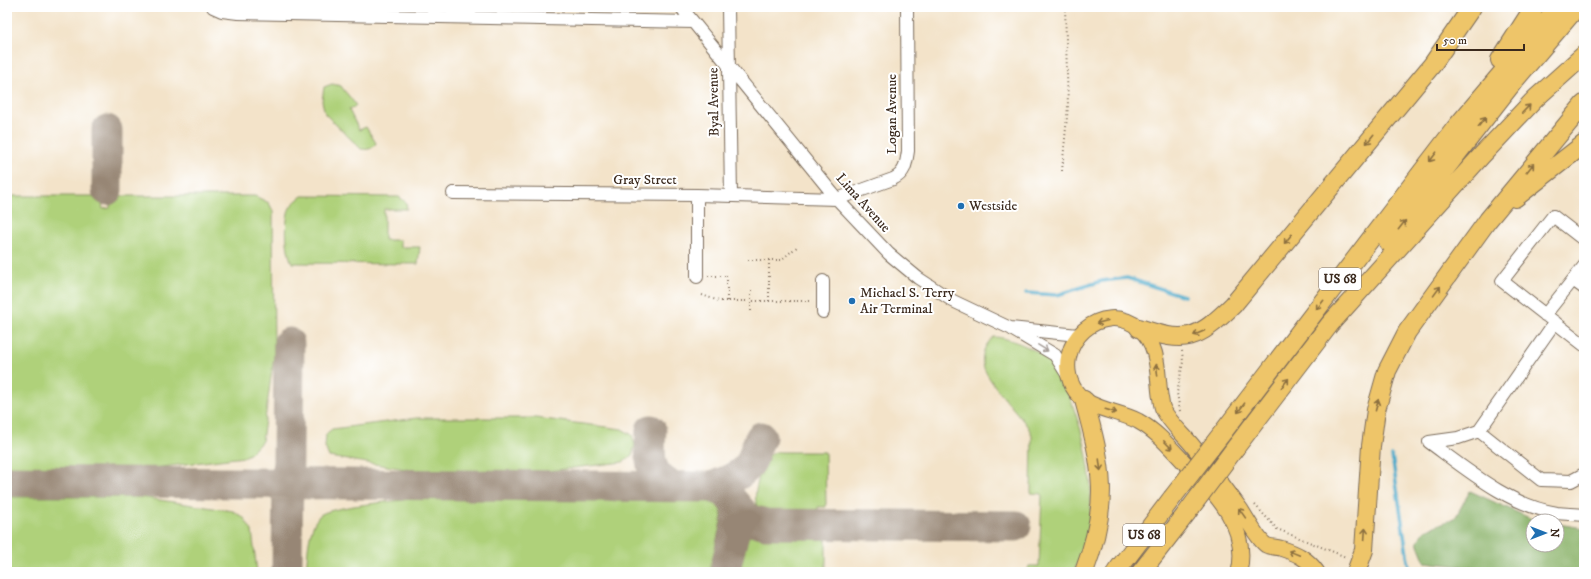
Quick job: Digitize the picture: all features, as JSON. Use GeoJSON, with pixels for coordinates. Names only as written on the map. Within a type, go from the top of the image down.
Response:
{"type":"FeatureCollection","features":[{"type":"Feature","properties":{"kind":"highway"},"geometry":{"type":"LineString","coordinates":[[1395,109],[1457,7]]}},
{"type":"Feature","properties":{"kind":"highway"},"geometry":{"type":"LineString","coordinates":[[1139,328],[1162,336],[1177,338],[1200,334],[1212,326],[1233,305],[1432,65],[1472,7]]}},
{"type":"Feature","properties":{"kind":"highway","name":"US 68"},"geometry":{"type":"LineString","coordinates":[[1116,572],[1457,126],[1534,7]]}},
{"type":"Feature","properties":{"kind":"highway"},"geometry":{"type":"LineString","coordinates":[[1457,126],[1558,7]]}},
{"type":"Feature","properties":{"kind":"highway"},"geometry":{"type":"LineString","coordinates":[[1330,324],[1350,292],[1514,81],[1577,7]]}},
{"type":"Feature","properties":{"kind":"highway","name":"US 68"},"geometry":{"type":"LineString","coordinates":[[1141,572],[1330,324],[1482,155],[1536,98],[1584,55]]}},
{"type":"Feature","properties":{"kind":"highway"},"geometry":{"type":"LineString","coordinates":[[1352,565],[1364,550],[1371,446],[1376,410],[1387,371],[1407,332],[1488,220],[1584,104]]}},
{"type":"Feature","properties":{"kind":"highway"},"geometry":{"type":"LineString","coordinates":[[1488,220],[1584,144]]}},
{"type":"Feature","properties":{"kind":"highway"},"geometry":{"type":"LineString","coordinates":[[1084,400],[1100,463],[1102,489],[1100,514],[1094,543],[1084,572]]}},
{"type":"Feature","properties":{"kind":"main road"},"geometry":{"type":"LineString","coordinates":[[1239,572],[1243,556],[1237,530],[1223,503],[1159,436],[1138,421],[1112,410],[1097,407],[1084,400],[1074,389],[1068,376],[1067,361],[1071,347],[1078,335],[1088,326],[1101,321],[1114,319],[1127,322],[1139,328],[1155,349],[1162,408],[1209,466],[1265,544],[1296,553],[1309,561],[1318,572]]}},
{"type":"Feature","properties":{"kind":"street","name":"Lima Avenue"},"geometry":{"type":"LineString","coordinates":[[681,7],[837,198],[889,254],[923,282],[953,301],[1010,328],[1078,335]]}},
{"type":"Feature","properties":{"kind":"street","name":"Byal Avenue"},"geometry":{"type":"LineString","coordinates":[[728,7],[731,196]]}},
{"type":"Feature","properties":{"kind":"street","name":"Logan Avenue"},"geometry":{"type":"LineString","coordinates":[[837,198],[893,180],[905,169],[908,151],[907,7]]}},
{"type":"Feature","properties":{"kind":"street"},"geometry":{"type":"LineString","coordinates":[[214,8],[238,13],[693,22]]}},
{"type":"Feature","properties":{"kind":"street","name":"Gray Street"},"geometry":{"type":"LineString","coordinates":[[453,193],[837,198]]}},
{"type":"Feature","properties":{"kind":"street"},"geometry":{"type":"LineString","coordinates":[[697,195],[697,276]]}},
{"type":"Feature","properties":{"kind":"street"},"geometry":{"type":"LineString","coordinates":[[1584,240],[1553,216],[1502,281],[1584,345]]}},
{"type":"Feature","properties":{"kind":"street"},"geometry":{"type":"LineString","coordinates":[[1584,266],[1573,280],[1480,431],[1458,438],[1430,442],[1483,481],[1527,504],[1555,513],[1584,515]]}},
{"type":"Feature","properties":{"kind":"street"},"geometry":{"type":"LineString","coordinates":[[823,306],[824,280]]}},
{"type":"Feature","properties":{"kind":"street"},"geometry":{"type":"LineString","coordinates":[[1573,280],[1584,288]]}},
{"type":"Feature","properties":{"kind":"street"},"geometry":{"type":"LineString","coordinates":[[1010,328],[1055,355],[1068,376]]}},
{"type":"Feature","properties":{"kind":"street"},"geometry":{"type":"LineString","coordinates":[[1480,431],[1541,480],[1571,481],[1584,474]]}},
{"type":"Feature","properties":{"kind":"path"},"geometry":{"type":"LineString","coordinates":[[1062,171],[1068,106],[1065,7]]}},
{"type":"Feature","properties":{"kind":"path"},"geometry":{"type":"LineString","coordinates":[[748,260],[781,260],[798,246]]}},
{"type":"Feature","properties":{"kind":"path"},"geometry":{"type":"LineString","coordinates":[[769,260],[769,301]]}},
{"type":"Feature","properties":{"kind":"path"},"geometry":{"type":"LineString","coordinates":[[697,276],[727,276],[727,301]]}},
{"type":"Feature","properties":{"kind":"path"},"geometry":{"type":"LineString","coordinates":[[751,290],[751,312]]}},
{"type":"Feature","properties":{"kind":"path"},"geometry":{"type":"LineString","coordinates":[[702,295],[719,301],[769,301],[823,306]]}},
{"type":"Feature","properties":{"kind":"path"},"geometry":{"type":"LineString","coordinates":[[1182,343],[1182,362],[1177,393],[1180,411],[1184,417]]}},
{"type":"Feature","properties":{"kind":"path"},"geometry":{"type":"LineString","coordinates":[[1253,503],[1277,529],[1352,565]]}},
{"type":"Feature","properties":{"kind":"green space"},"geometry":{"type":"Polygon","coordinates":[[[332,84],[341,86],[356,106],[349,110],[359,130],[366,127],[376,143],[372,148],[361,149],[325,114],[322,101],[324,87],[332,84]]]}},
{"type":"Feature","properties":{"kind":"green space"},"geometry":{"type":"Polygon","coordinates":[[[7,196],[98,196],[101,198],[103,209],[110,208],[111,199],[114,196],[255,196],[269,203],[273,211],[274,356],[262,441],[251,453],[244,457],[145,469],[7,468],[7,196]]]}},
{"type":"Feature","properties":{"kind":"green space"},"geometry":{"type":"Polygon","coordinates":[[[302,196],[399,197],[406,202],[407,209],[384,209],[384,240],[400,240],[400,247],[420,247],[418,264],[292,263],[287,245],[287,218],[290,208],[302,196]]]}},
{"type":"Feature","properties":{"kind":"green space"},"geometry":{"type":"Polygon","coordinates":[[[994,337],[1017,342],[1035,350],[1049,360],[1060,374],[1073,406],[1086,450],[1091,495],[1091,510],[1087,538],[1074,572],[1027,572],[1029,566],[1039,566],[1042,494],[1031,493],[1032,435],[1028,427],[989,378],[983,364],[985,349],[994,337]]]}},
{"type":"Feature","properties":{"kind":"green space"},"geometry":{"type":"Polygon","coordinates":[[[417,418],[536,418],[622,429],[632,435],[635,445],[632,456],[623,462],[540,472],[419,471],[329,457],[325,447],[326,434],[332,429],[417,418]]]}},
{"type":"Feature","properties":{"kind":"green space"},"geometry":{"type":"Polygon","coordinates":[[[775,452],[825,452],[826,507],[818,507],[817,515],[764,515],[759,510],[755,497],[758,482],[764,461],[775,452]]]}},
{"type":"Feature","properties":{"kind":"green space"},"geometry":{"type":"Polygon","coordinates":[[[1470,491],[1525,516],[1525,553],[1565,553],[1565,525],[1584,528],[1584,572],[1509,572],[1425,562],[1417,542],[1425,530],[1455,518],[1470,491]]]}},
{"type":"Feature","properties":{"kind":"green space"},"geometry":{"type":"Polygon","coordinates":[[[7,497],[140,497],[233,511],[244,518],[252,531],[257,572],[7,572],[7,497]]]}},
{"type":"Feature","properties":{"kind":"green space"},"geometry":{"type":"Polygon","coordinates":[[[418,498],[714,499],[719,505],[722,516],[710,572],[306,572],[312,529],[319,516],[325,512],[366,504],[418,498]]]}},
{"type":"Feature","properties":{"kind":"green space"},"geometry":{"type":"Polygon","coordinates":[[[755,531],[826,531],[826,572],[738,572],[746,540],[755,531]]]}},
{"type":"Feature","properties":{"kind":"waterway"},"geometry":{"type":"LineString","coordinates":[[1026,293],[1057,295],[1102,281],[1127,278],[1184,296]]}},
{"type":"Feature","properties":{"kind":"waterway"},"geometry":{"type":"LineString","coordinates":[[1392,456],[1409,568],[1408,572]]}},
{"type":"Feature","properties":{"kind":"taxiway"},"geometry":{"type":"LineString","coordinates":[[107,130],[107,190]]}},
{"type":"Feature","properties":{"kind":"taxiway"},"geometry":{"type":"LineString","coordinates":[[287,572],[289,343]]}},
{"type":"Feature","properties":{"kind":"taxiway"},"geometry":{"type":"LineString","coordinates":[[651,430],[651,463],[658,476],[672,486]]}},
{"type":"Feature","properties":{"kind":"taxiway"},"geometry":{"type":"LineString","coordinates":[[711,487],[722,483],[745,470],[752,460],[761,437]]}},
{"type":"Feature","properties":{"kind":"taxiway"},"geometry":{"type":"LineString","coordinates":[[7,481],[711,487],[725,492],[748,519],[766,524],[1016,526]]}},
{"type":"Feature","properties":{"kind":"taxiway"},"geometry":{"type":"LineString","coordinates":[[728,572],[726,565],[738,518],[736,505]]}},
{"type":"Feature","properties":{"kind":"place","name":"Westside"},"geometry":{"type":"Point","coordinates":[961,206]}},
{"type":"Feature","properties":{"kind":"place","name":"Michael S. Terry Air Terminal"},"geometry":{"type":"Point","coordinates":[852,301]}}]}
